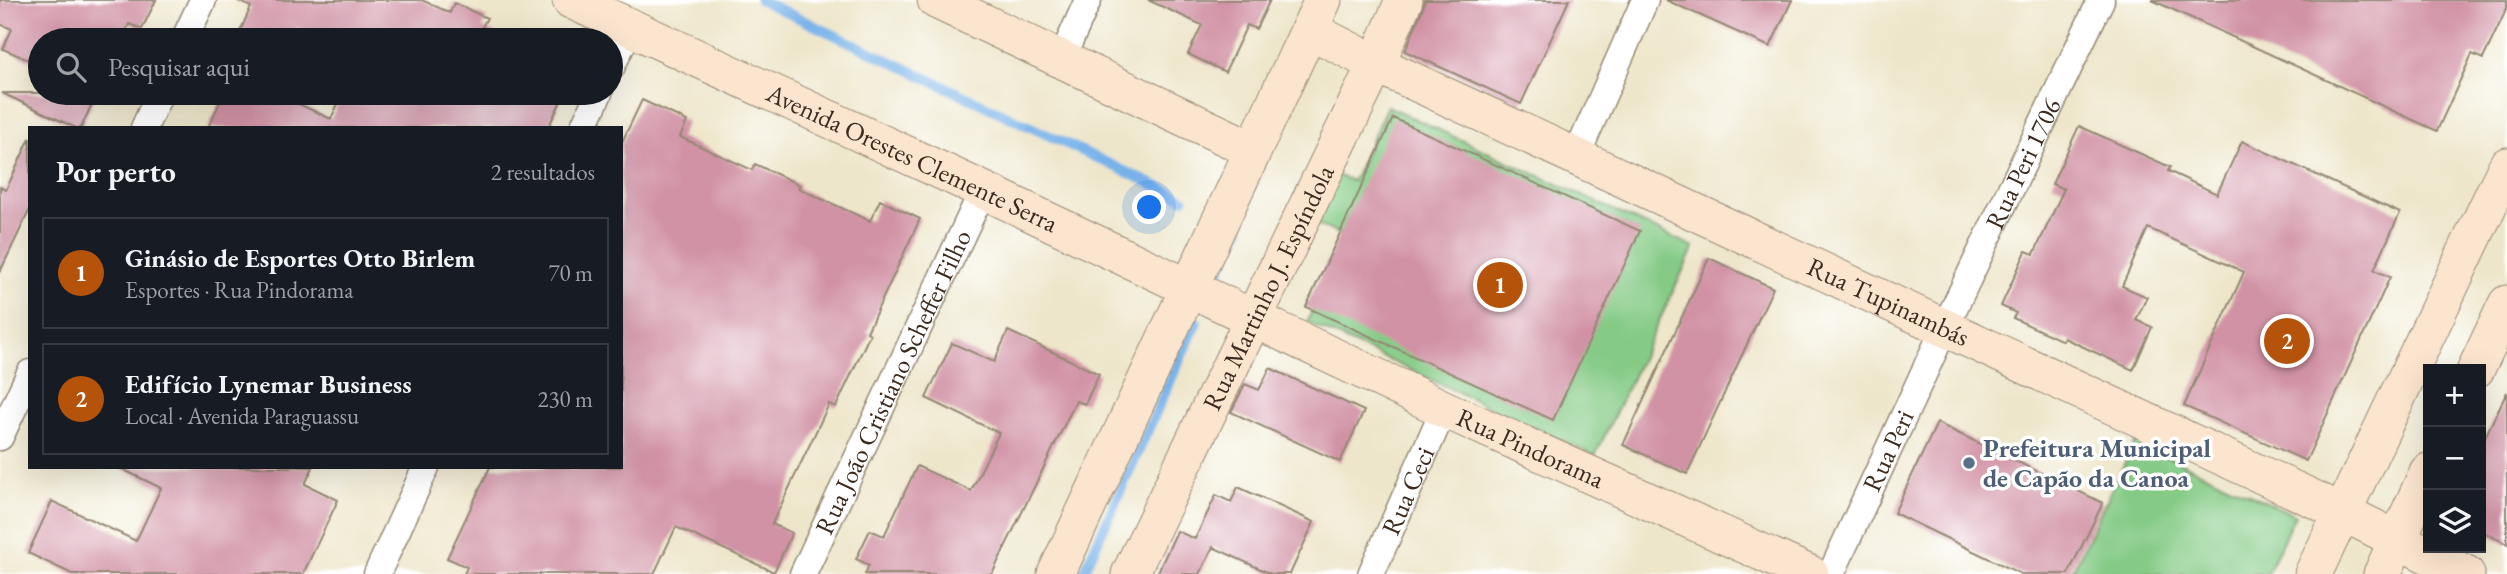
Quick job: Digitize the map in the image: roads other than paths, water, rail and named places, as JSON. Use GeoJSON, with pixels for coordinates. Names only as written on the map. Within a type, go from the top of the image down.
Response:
{"type":"FeatureCollection","features":[{"type":"Feature","properties":{"kind":"main road","name":"Avenida Orestes Clemente Serra"},"geometry":{"type":"LineString","coordinates":[[571,0],[983,190],[1253,319]]}},
{"type":"Feature","properties":{"kind":"main road"},"geometry":{"type":"LineString","coordinates":[[936,0],[1253,149]]}},
{"type":"Feature","properties":{"kind":"main road","name":"Rua Martinho J. Espíndola"},"geometry":{"type":"LineString","coordinates":[[1130,574],[1376,64],[1404,0]]}},
{"type":"Feature","properties":{"kind":"main road"},"geometry":{"type":"LineString","coordinates":[[1056,574],[1316,15]]}},
{"type":"Feature","properties":{"kind":"main road","name":"Rua Tupinambás"},"geometry":{"type":"LineString","coordinates":[[1316,15],[1376,64],[2344,513],[2466,574]]}},
{"type":"Feature","properties":{"kind":"main road"},"geometry":{"type":"LineString","coordinates":[[2313,574],[2507,166]]}},
{"type":"Feature","properties":{"kind":"main road"},"geometry":{"type":"LineString","coordinates":[[2478,364],[2507,304]]}},
{"type":"Feature","properties":{"kind":"main road","name":"Rua Pindorama"},"geometry":{"type":"LineString","coordinates":[[1253,319],[1444,409],[1810,574]]}},
{"type":"Feature","properties":{"kind":"main road"},"geometry":{"type":"LineString","coordinates":[[2382,574],[2423,482]]}},
{"type":"Feature","properties":{"kind":"street"},"geometry":{"type":"LineString","coordinates":[[190,28],[203,0]]}},
{"type":"Feature","properties":{"kind":"street"},"geometry":{"type":"LineString","coordinates":[[1062,58],[1088,0]]}},
{"type":"Feature","properties":{"kind":"street"},"geometry":{"type":"LineString","coordinates":[[1576,157],[1645,0]]}},
{"type":"Feature","properties":{"kind":"street","name":"Rua Peri 1706"},"geometry":{"type":"LineString","coordinates":[[1945,327],[2101,0]]}},
{"type":"Feature","properties":{"kind":"street"},"geometry":{"type":"LineString","coordinates":[[623,42],[630,27]]}},
{"type":"Feature","properties":{"kind":"street"},"geometry":{"type":"LineString","coordinates":[[145,126],[155,105]]}},
{"type":"Feature","properties":{"kind":"street"},"geometry":{"type":"LineString","coordinates":[[584,126],[594,105]]}},
{"type":"Feature","properties":{"kind":"street","name":"Rua João Cristiano Scheffer Filho"},"geometry":{"type":"LineString","coordinates":[[803,574],[983,190]]}},
{"type":"Feature","properties":{"kind":"street","name":"Rua Peri"},"geometry":{"type":"LineString","coordinates":[[1831,574],[1945,327]]}},
{"type":"Feature","properties":{"kind":"street"},"geometry":{"type":"LineString","coordinates":[[0,437],[28,377]]}},
{"type":"Feature","properties":{"kind":"street","name":"Rua Ceci"},"geometry":{"type":"LineString","coordinates":[[1371,574],[1444,409]]}},
{"type":"Feature","properties":{"kind":"street"},"geometry":{"type":"LineString","coordinates":[[377,574],[425,469]]}},
{"type":"Feature","properties":{"kind":"waterway"},"geometry":{"type":"LineString","coordinates":[[760,0],[1184,199]]}},
{"type":"Feature","properties":{"kind":"waterway"},"geometry":{"type":"LineString","coordinates":[[1216,279],[1240,228]]}},
{"type":"Feature","properties":{"kind":"waterway"},"geometry":{"type":"LineString","coordinates":[[1083,574],[1197,322]]}},
{"type":"Feature","properties":{"kind":"place","name":"Ginásio de Esportes Otto Birlem"},"geometry":{"type":"Point","coordinates":[1500,285]}},
{"type":"Feature","properties":{"kind":"place","name":"Edifício Lynemar Business"},"geometry":{"type":"Point","coordinates":[2287,341]}},
{"type":"Feature","properties":{"kind":"place","name":"Prefeitura Municipal de Capão da Canoa"},"geometry":{"type":"Point","coordinates":[1969,463]}}]}
